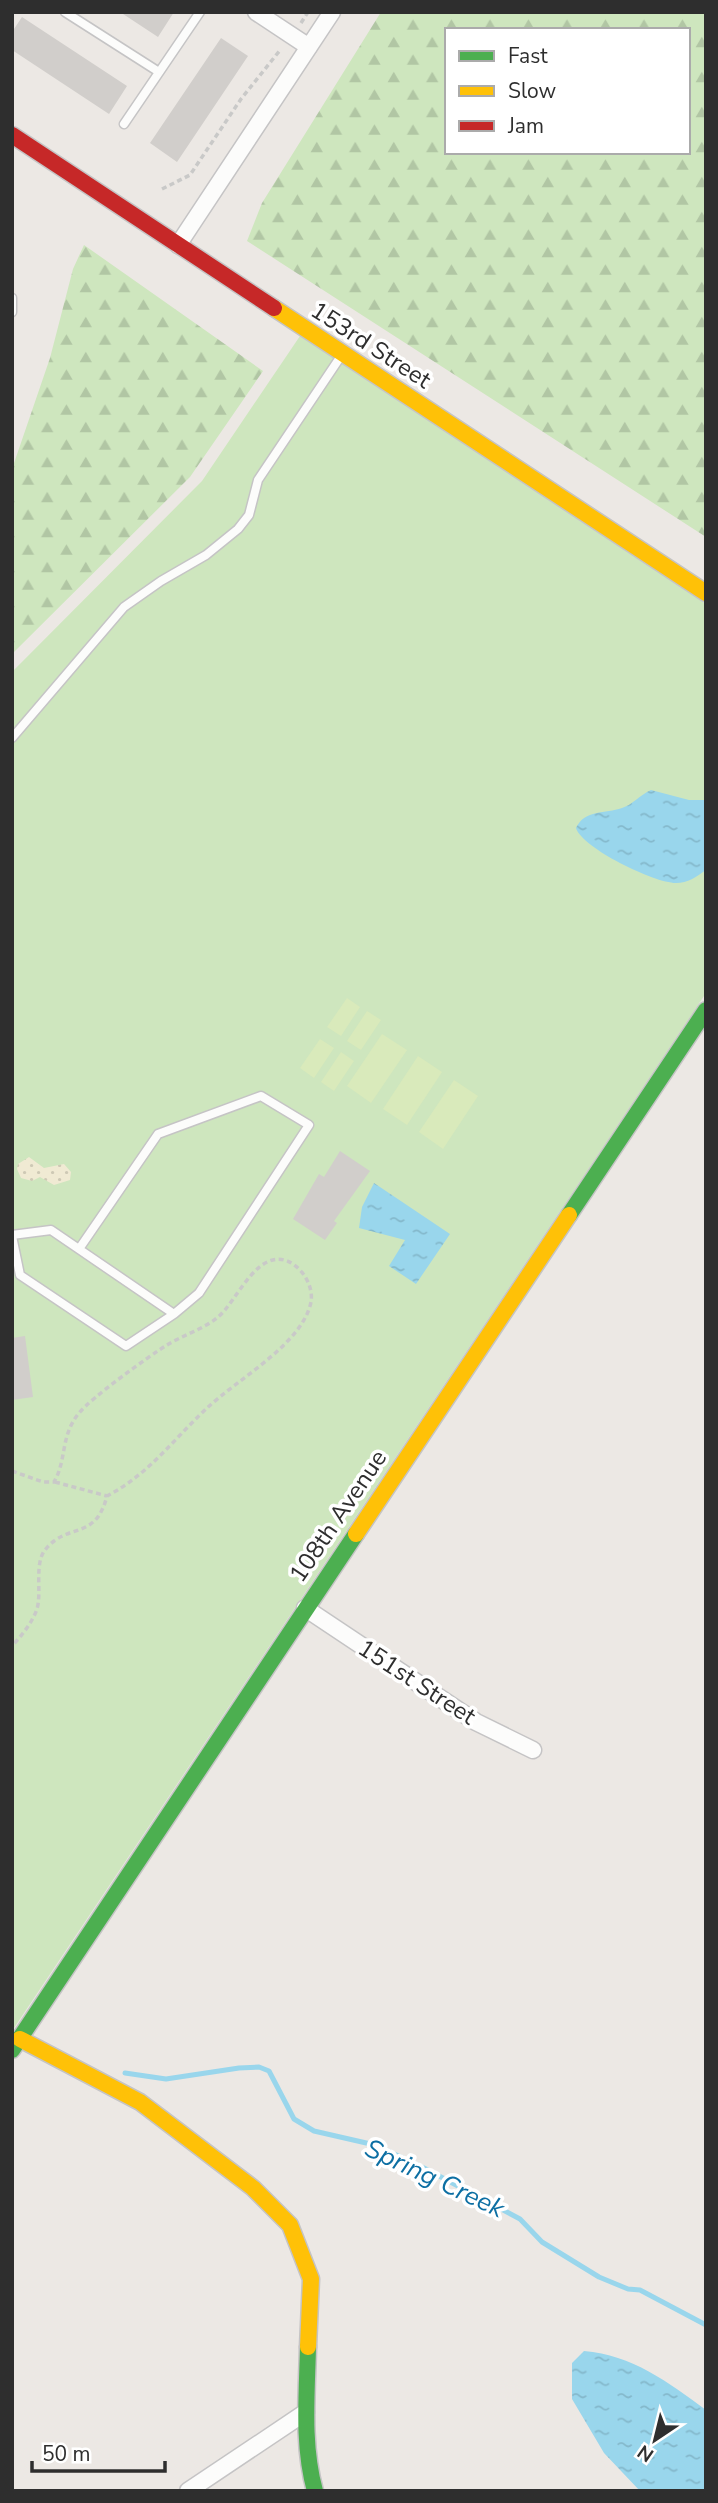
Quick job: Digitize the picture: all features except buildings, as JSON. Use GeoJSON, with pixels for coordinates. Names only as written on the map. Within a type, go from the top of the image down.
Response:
{"type":"FeatureCollection","features":[{"type":"Feature","properties":{"kind":"street"},"geometry":{"type":"LineString","coordinates":[[256,12],[309,47]]}},
{"type":"Feature","properties":{"kind":"street"},"geometry":{"type":"LineString","coordinates":[[178,245],[332,12]]}},
{"type":"Feature","properties":{"kind":"street","name":"153rd Street"},"geometry":{"type":"LineString","coordinates":[[12,135],[706,593]]}},
{"type":"Feature","properties":{"kind":"street","name":"108th Avenue"},"geometry":{"type":"LineString","coordinates":[[16,2044],[136,1869],[305,1608],[706,1010]]}},
{"type":"Feature","properties":{"kind":"street","name":"151st Street"},"geometry":{"type":"LineString","coordinates":[[305,1608],[476,1722],[533,1750]]}},
{"type":"Feature","properties":{"kind":"street"},"geometry":{"type":"LineString","coordinates":[[16,2044],[140,2102],[253,2188],[290,2225],[311,2279],[306,2412],[310,2473],[315,2491]]}},
{"type":"Feature","properties":{"kind":"street"},"geometry":{"type":"LineString","coordinates":[[188,2491],[306,2412]]}},
{"type":"Feature","properties":{"kind":"lane"},"geometry":{"type":"LineString","coordinates":[[65,12],[159,72]]}},
{"type":"Feature","properties":{"kind":"lane"},"geometry":{"type":"LineString","coordinates":[[124,124],[200,12]]}},
{"type":"Feature","properties":{"kind":"lane"},"geometry":{"type":"LineString","coordinates":[[12,298],[12,312]]}},
{"type":"Feature","properties":{"kind":"lane"},"geometry":{"type":"LineString","coordinates":[[12,738],[124,607],[161,581],[206,555],[238,529],[249,515],[258,480],[343,354]]}},
{"type":"Feature","properties":{"kind":"lane"},"geometry":{"type":"LineString","coordinates":[[79,1249],[158,1133],[261,1096],[309,1125],[198,1293],[174,1314],[126,1346],[16,1277],[12,1235],[51,1230],[174,1314]]}},
{"type":"Feature","properties":{"kind":"path"},"geometry":{"type":"LineString","coordinates":[[162,189],[190,175],[241,99],[308,12]]}},
{"type":"Feature","properties":{"kind":"path"},"geometry":{"type":"LineString","coordinates":[[12,1646],[37,1610],[42,1553],[58,1537],[92,1525],[102,1515],[107,1496],[148,1470],[208,1407],[276,1351],[300,1325],[311,1304],[308,1279],[291,1263],[272,1261],[249,1275],[219,1317],[165,1346],[80,1411],[63,1442],[54,1482]]}},
{"type":"Feature","properties":{"kind":"path"},"geometry":{"type":"LineString","coordinates":[[12,1471],[43,1482],[54,1482],[107,1496]]}},
{"type":"Feature","properties":{"kind":"green space"},"geometry":{"type":"Polygon","coordinates":[[[381,12],[706,12],[706,537],[247,241],[262,203],[381,12]]]}},
{"type":"Feature","properties":{"kind":"green space"},"geometry":{"type":"Polygon","coordinates":[[[84,245],[263,371],[190,477],[12,654],[12,469],[50,358],[73,269],[84,245]]]}},
{"type":"Feature","properties":{"kind":"green space"},"geometry":{"type":"Polygon","coordinates":[[[300,336],[706,604],[706,993],[12,2031],[12,672],[202,481],[300,336]]]}},
{"type":"Feature","properties":{"kind":"green space"},"geometry":{"type":"Polygon","coordinates":[[[347,998],[360,1007],[341,1036],[327,1027],[347,998]]]}},
{"type":"Feature","properties":{"kind":"green space"},"geometry":{"type":"Polygon","coordinates":[[[367,1011],[381,1020],[361,1050],[347,1041],[367,1011]]]}},
{"type":"Feature","properties":{"kind":"green space"},"geometry":{"type":"Polygon","coordinates":[[[382,1034],[407,1050],[371,1103],[347,1086],[382,1034]]]}},
{"type":"Feature","properties":{"kind":"green space"},"geometry":{"type":"Polygon","coordinates":[[[320,1039],[334,1048],[314,1078],[300,1068],[320,1039]]]}},
{"type":"Feature","properties":{"kind":"green space"},"geometry":{"type":"Polygon","coordinates":[[[341,1052],[354,1061],[334,1091],[321,1082],[341,1052]]]}},
{"type":"Feature","properties":{"kind":"green space"},"geometry":{"type":"Polygon","coordinates":[[[418,1056],[442,1072],[407,1125],[383,1109],[418,1056]]]}},
{"type":"Feature","properties":{"kind":"green space"},"geometry":{"type":"Polygon","coordinates":[[[454,1080],[478,1096],[443,1149],[419,1132],[454,1080]]]}},
{"type":"Feature","properties":{"kind":"sand"},"geometry":{"type":"Polygon","coordinates":[[[29,1157],[44,1168],[64,1164],[71,1172],[70,1180],[54,1185],[40,1177],[32,1181],[21,1178],[18,1164],[29,1157]]]}},
{"type":"Feature","properties":{"kind":"water"},"geometry":{"type":"Polygon","coordinates":[[[651,790],[689,800],[706,800],[706,870],[688,881],[676,883],[636,871],[591,845],[576,828],[590,815],[626,807],[651,790]]]}},
{"type":"Feature","properties":{"kind":"water"},"geometry":{"type":"Polygon","coordinates":[[[374,1183],[450,1234],[416,1284],[389,1266],[405,1240],[359,1228],[362,1207],[374,1183]]]}},
{"type":"Feature","properties":{"kind":"water"},"geometry":{"type":"Polygon","coordinates":[[[584,2351],[634,2364],[663,2380],[706,2410],[706,2491],[640,2491],[604,2453],[572,2399],[572,2363],[584,2351]]]}},
{"type":"Feature","properties":{"kind":"waterway","name":"Spring Creek"},"geometry":{"type":"LineString","coordinates":[[125,2073],[166,2079],[239,2068],[259,2067],[269,2071],[294,2119],[314,2131],[375,2145],[424,2168],[520,2219],[542,2242],[599,2277],[628,2289],[640,2290],[706,2325]]}},
{"type":"Feature","properties":{"kind":"traffic: fast"},"geometry":{"type":"LineString","coordinates":[[569,1215],[706,1010]]}},
{"type":"Feature","properties":{"kind":"traffic: fast"},"geometry":{"type":"LineString","coordinates":[[12,2050],[356,1534]]}},
{"type":"Feature","properties":{"kind":"traffic: fast"},"geometry":{"type":"LineString","coordinates":[[308,2347],[307,2438],[315,2491]]}},
{"type":"Feature","properties":{"kind":"traffic: slow"},"geometry":{"type":"LineString","coordinates":[[274,308],[706,593]]}},
{"type":"Feature","properties":{"kind":"traffic: slow"},"geometry":{"type":"LineString","coordinates":[[356,1534],[569,1215]]}},
{"type":"Feature","properties":{"kind":"traffic: slow"},"geometry":{"type":"LineString","coordinates":[[20,2039],[140,2102],[253,2188],[290,2225],[311,2279],[308,2347]]}},
{"type":"Feature","properties":{"kind":"traffic: jam"},"geometry":{"type":"LineString","coordinates":[[12,135],[274,308]]}}]}
